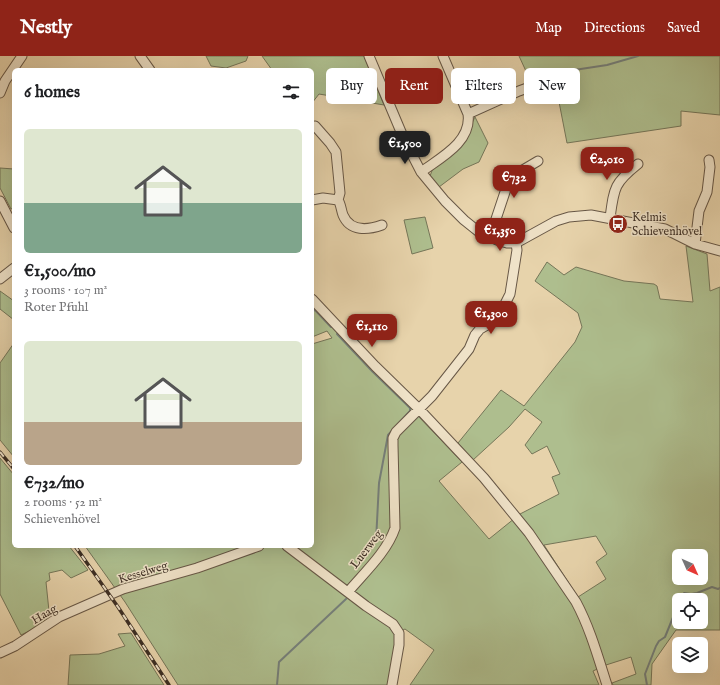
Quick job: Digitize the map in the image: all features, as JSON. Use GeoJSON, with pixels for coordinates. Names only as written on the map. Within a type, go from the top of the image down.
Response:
{"type":"FeatureCollection","features":[{"type":"Feature","properties":{"kind":"street"},"geometry":{"type":"LineString","coordinates":[[0,93],[2,80],[22,56]]}},
{"type":"Feature","properties":{"kind":"street"},"geometry":{"type":"LineString","coordinates":[[140,56],[149,68]]}},
{"type":"Feature","properties":{"kind":"street"},"geometry":{"type":"LineString","coordinates":[[369,56],[404,139],[421,172],[438,193],[472,228],[507,243],[516,243],[556,221],[569,217],[591,215],[665,229],[695,244],[720,251]]}},
{"type":"Feature","properties":{"kind":"street"},"geometry":{"type":"LineString","coordinates":[[421,172],[455,147],[467,127],[469,120],[468,114],[443,56]]}},
{"type":"Feature","properties":{"kind":"street"},"geometry":{"type":"LineString","coordinates":[[468,114],[524,89]]}},
{"type":"Feature","properties":{"kind":"street"},"geometry":{"type":"LineString","coordinates":[[315,126],[330,142],[336,152],[340,193],[338,200],[344,217],[354,227],[363,229],[371,229],[382,225]]}},
{"type":"Feature","properties":{"kind":"street"},"geometry":{"type":"LineString","coordinates":[[695,244],[699,211],[707,192],[710,167],[709,160]]}},
{"type":"Feature","properties":{"kind":"street"},"geometry":{"type":"LineString","coordinates":[[490,237],[508,183],[516,174],[538,161]]}},
{"type":"Feature","properties":{"kind":"street"},"geometry":{"type":"LineString","coordinates":[[610,218],[616,185],[621,178],[638,164]]}},
{"type":"Feature","properties":{"kind":"street"},"geometry":{"type":"LineString","coordinates":[[314,200],[323,198],[338,200]]}},
{"type":"Feature","properties":{"kind":"street"},"geometry":{"type":"LineString","coordinates":[[0,201],[12,224]]}},
{"type":"Feature","properties":{"kind":"street","name":"Luerweg"},"geometry":{"type":"LineString","coordinates":[[348,592],[381,553],[392,536],[395,520],[394,438],[402,426],[420,410],[469,349],[475,335],[480,329],[492,322],[504,306],[510,294],[517,250],[516,243]]}},
{"type":"Feature","properties":{"kind":"street"},"geometry":{"type":"LineString","coordinates":[[0,279],[12,270]]}},
{"type":"Feature","properties":{"kind":"street"},"geometry":{"type":"LineString","coordinates":[[314,301],[375,366],[420,410],[489,484],[529,533],[571,595],[588,628],[607,685]]}},
{"type":"Feature","properties":{"kind":"street","name":"Kesselweg"},"geometry":{"type":"LineString","coordinates":[[102,599],[123,589],[197,568],[253,548]]}},
{"type":"Feature","properties":{"kind":"street"},"geometry":{"type":"LineString","coordinates":[[290,548],[366,606],[393,624],[399,633],[399,645],[392,685]]}},
{"type":"Feature","properties":{"kind":"street","name":"Haag"},"geometry":{"type":"LineString","coordinates":[[0,653],[15,646],[59,617],[102,599]]}},
{"type":"Feature","properties":{"kind":"green space"},"geometry":{"type":"Polygon","coordinates":[[[206,56],[248,56],[246,61],[226,68],[211,66],[206,56]]]}},
{"type":"Feature","properties":{"kind":"green space"},"geometry":{"type":"Polygon","coordinates":[[[262,56],[364,56],[369,68],[326,68],[326,95],[319,94],[314,100],[314,68],[271,68],[262,56]]]}},
{"type":"Feature","properties":{"kind":"green space"},"geometry":{"type":"Polygon","coordinates":[[[519,56],[720,56],[720,115],[681,111],[681,126],[567,143],[559,104],[580,104],[580,68],[525,68],[519,56]]]}},
{"type":"Feature","properties":{"kind":"green space"},"geometry":{"type":"Polygon","coordinates":[[[377,88],[384,105],[377,104],[377,88]]]}},
{"type":"Feature","properties":{"kind":"green space"},"geometry":{"type":"Polygon","coordinates":[[[475,117],[488,143],[479,162],[463,169],[439,187],[430,176],[433,168],[458,150],[475,117]]]}},
{"type":"Feature","properties":{"kind":"green space"},"geometry":{"type":"Polygon","coordinates":[[[0,168],[12,169],[12,209],[11,209],[0,188],[0,168]]]}},
{"type":"Feature","properties":{"kind":"green space"},"geometry":{"type":"Polygon","coordinates":[[[425,217],[433,248],[412,254],[404,220],[425,217]]]}},
{"type":"Feature","properties":{"kind":"green space"},"geometry":{"type":"Polygon","coordinates":[[[686,246],[707,254],[710,291],[720,287],[720,630],[676,630],[652,664],[651,685],[613,685],[612,683],[636,674],[631,657],[593,671],[599,685],[410,685],[434,650],[405,629],[395,634],[397,643],[389,685],[178,685],[125,602],[86,548],[314,548],[314,343],[332,338],[327,331],[314,336],[314,305],[414,408],[418,416],[462,462],[439,481],[489,539],[520,514],[559,494],[552,477],[560,474],[547,446],[532,454],[525,445],[542,422],[525,409],[509,427],[473,460],[458,443],[501,390],[524,406],[575,342],[582,327],[578,313],[535,281],[547,262],[564,275],[576,267],[624,281],[654,284],[657,286],[660,299],[693,302],[686,246]],[[596,536],[544,545],[578,597],[606,579],[596,562],[607,554],[596,536]]]}},
{"type":"Feature","properties":{"kind":"green space"},"geometry":{"type":"Polygon","coordinates":[[[0,291],[12,300],[12,318],[0,309],[0,291]]]}},
{"type":"Feature","properties":{"kind":"green space"},"geometry":{"type":"Polygon","coordinates":[[[12,346],[12,455],[0,440],[0,363],[12,346]]]}},
{"type":"Feature","properties":{"kind":"green space"},"geometry":{"type":"Polygon","coordinates":[[[0,458],[12,473],[12,548],[71,548],[88,570],[71,578],[62,570],[49,573],[50,580],[46,582],[50,621],[21,635],[0,594],[0,458]]]}},
{"type":"Feature","properties":{"kind":"green space"},"geometry":{"type":"Polygon","coordinates":[[[131,633],[164,685],[68,685],[70,655],[99,654],[125,646],[118,634],[131,633]]]}},
{"type":"Feature","properties":{"kind":"waterway"},"geometry":{"type":"LineString","coordinates":[[580,69],[607,65],[638,56]]}},
{"type":"Feature","properties":{"kind":"waterway"},"geometry":{"type":"LineString","coordinates":[[314,310],[331,327]]}},
{"type":"Feature","properties":{"kind":"waterway"},"geometry":{"type":"LineString","coordinates":[[337,334],[405,403]]}},
{"type":"Feature","properties":{"kind":"waterway"},"geometry":{"type":"LineString","coordinates":[[376,541],[379,483],[388,435],[410,411],[410,408],[405,403]]}},
{"type":"Feature","properties":{"kind":"waterway"},"geometry":{"type":"LineString","coordinates":[[647,685],[645,674],[656,646],[659,641],[665,637],[676,610],[677,602],[684,593],[697,593],[712,587],[718,589],[720,588]]}},
{"type":"Feature","properties":{"kind":"waterway"},"geometry":{"type":"LineString","coordinates":[[277,685],[279,662],[346,599]]}},
{"type":"Feature","properties":{"kind":"railway"},"geometry":{"type":"LineString","coordinates":[[0,452],[12,467]]}},
{"type":"Feature","properties":{"kind":"railway"},"geometry":{"type":"LineString","coordinates":[[76,548],[118,607],[169,685]]}},
{"type":"Feature","properties":{"kind":"place","name":"Kelmis Schievenhövel"},"geometry":{"type":"Point","coordinates":[618,224]}}]}
